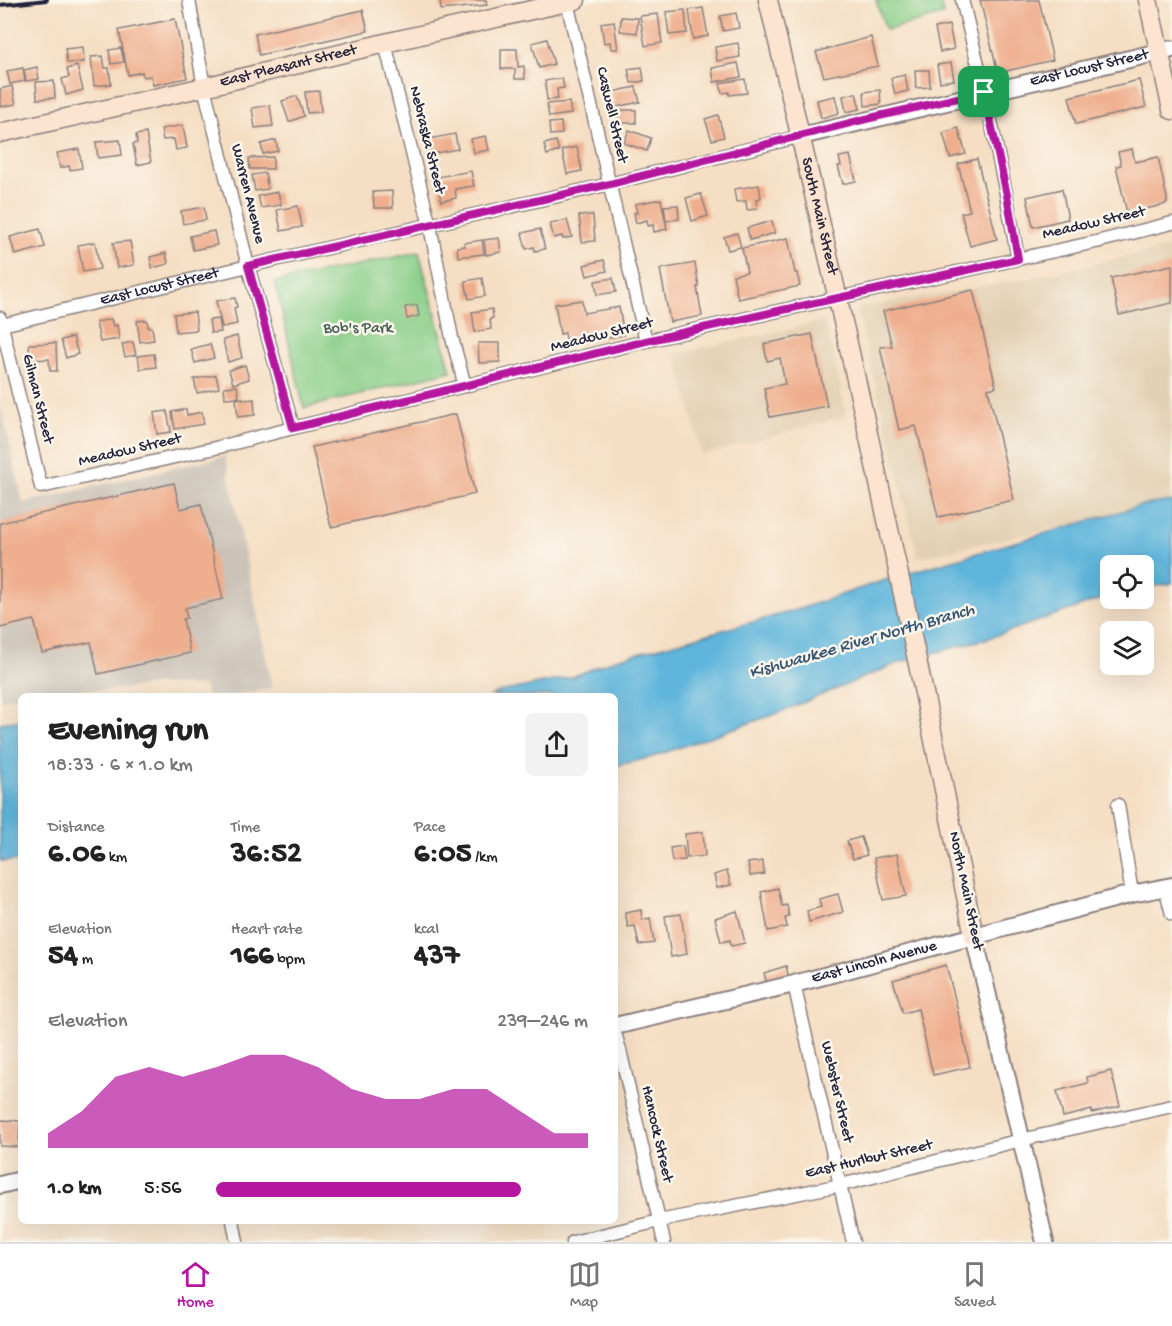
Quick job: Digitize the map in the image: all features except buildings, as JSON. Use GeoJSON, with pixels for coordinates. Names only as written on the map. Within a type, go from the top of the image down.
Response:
{"type":"FeatureCollection","features":[{"type":"Feature","properties":{"kind":"main road","name":"South Main Street"},"geometry":{"type":"LineString","coordinates":[[768,0],[892,539]]}},
{"type":"Feature","properties":{"kind":"main road"},"geometry":{"type":"LineString","coordinates":[[1148,0],[1166,50],[1172,110]]}},
{"type":"Feature","properties":{"kind":"main road","name":"East Pleasant Street"},"geometry":{"type":"LineString","coordinates":[[0,132],[571,1]]}},
{"type":"Feature","properties":{"kind":"main road","name":"North Main Street"},"geometry":{"type":"LineString","coordinates":[[892,539],[974,936]]}},
{"type":"Feature","properties":{"kind":"street","name":"Warren Avenue"},"geometry":{"type":"LineString","coordinates":[[189,0],[204,87],[248,266],[293,428]]}},
{"type":"Feature","properties":{"kind":"street"},"geometry":{"type":"LineString","coordinates":[[962,0],[1007,195],[1018,259]]}},
{"type":"Feature","properties":{"kind":"street","name":"Caswell Street"},"geometry":{"type":"LineString","coordinates":[[571,1],[646,341]]}},
{"type":"Feature","properties":{"kind":"street","name":"Nebraska Street"},"geometry":{"type":"LineString","coordinates":[[385,43],[430,226],[452,338],[465,386]]}},
{"type":"Feature","properties":{"kind":"street","name":"East Locust Street"},"geometry":{"type":"LineString","coordinates":[[1,322],[610,184],[801,136],[1166,50]]}},
{"type":"Feature","properties":{"kind":"street","name":"Meadow Street"},"geometry":{"type":"LineString","coordinates":[[41,487],[215,448],[646,341],[1096,242],[1172,223]]}},
{"type":"Feature","properties":{"kind":"street","name":"Gilman Street"},"geometry":{"type":"LineString","coordinates":[[1,322],[2,339],[41,487]]}},
{"type":"Feature","properties":{"kind":"street"},"geometry":{"type":"LineString","coordinates":[[1118,805],[1132,894]]}},
{"type":"Feature","properties":{"kind":"street"},"geometry":{"type":"LineString","coordinates":[[1169,886],[1172,914]]}},
{"type":"Feature","properties":{"kind":"street","name":"East Lincoln Avenue"},"geometry":{"type":"LineString","coordinates":[[618,1025],[794,984],[1169,886]]}},
{"type":"Feature","properties":{"kind":"street","name":"North Main Street"},"geometry":{"type":"LineString","coordinates":[[974,936],[1045,1242]]}},
{"type":"Feature","properties":{"kind":"street","name":"Webster Street"},"geometry":{"type":"LineString","coordinates":[[794,984],[853,1242]]}},
{"type":"Feature","properties":{"kind":"street","name":"Hancock Street"},"geometry":{"type":"LineString","coordinates":[[618,1043],[664,1242]]}},
{"type":"Feature","properties":{"kind":"street","name":"East Hurlbut Street"},"geometry":{"type":"LineString","coordinates":[[573,1242],[659,1221],[841,1185],[1021,1140],[1172,1106]]}},
{"type":"Feature","properties":{"kind":"street"},"geometry":{"type":"LineString","coordinates":[[0,1185],[18,1181]]}},
{"type":"Feature","properties":{"kind":"street"},"geometry":{"type":"LineString","coordinates":[[233,1224],[237,1242]]}},
{"type":"Feature","properties":{"kind":"shaded area"},"geometry":{"type":"Polygon","coordinates":[[[1172,247],[1172,502],[918,558],[857,308],[1031,278],[1172,247]]]}},
{"type":"Feature","properties":{"kind":"shaded area"},"geometry":{"type":"Polygon","coordinates":[[[825,321],[847,416],[702,455],[676,354],[825,321]]]}},
{"type":"Feature","properties":{"kind":"shaded area"},"geometry":{"type":"Polygon","coordinates":[[[0,403],[23,503],[225,456],[272,688],[246,693],[206,693],[205,686],[162,684],[123,689],[18,693],[18,696],[0,700],[0,403]]]}},
{"type":"Feature","properties":{"kind":"green space"},"geometry":{"type":"Polygon","coordinates":[[[876,0],[940,0],[943,15],[886,30],[876,0]]]}},
{"type":"Feature","properties":{"kind":"green space","name":"Bob's Park"},"geometry":{"type":"Polygon","coordinates":[[[419,252],[451,371],[304,408],[275,282],[419,252]]]}},
{"type":"Feature","properties":{"kind":"water","name":"Kishwaukee River North Branch"},"geometry":{"type":"Polygon","coordinates":[[[1172,501],[1172,583],[1154,586],[1154,555],[1100,555],[1100,599],[989,638],[901,662],[778,713],[652,757],[618,765],[618,693],[496,693],[572,677],[616,659],[793,611],[891,578],[1143,505],[1172,501]]]}},
{"type":"Feature","properties":{"kind":"water"},"geometry":{"type":"Polygon","coordinates":[[[18,720],[18,861],[0,861],[0,723],[18,720]]]}},
{"type":"Feature","properties":{"kind":"railway"},"geometry":{"type":"LineString","coordinates":[[0,5],[47,0]]}},
{"type":"Feature","properties":{"kind":"route"},"geometry":{"type":"LineString","coordinates":[[984,92],[1007,195],[1018,259],[646,341],[293,428],[248,266],[610,184],[866,119],[984,92]]}}]}
